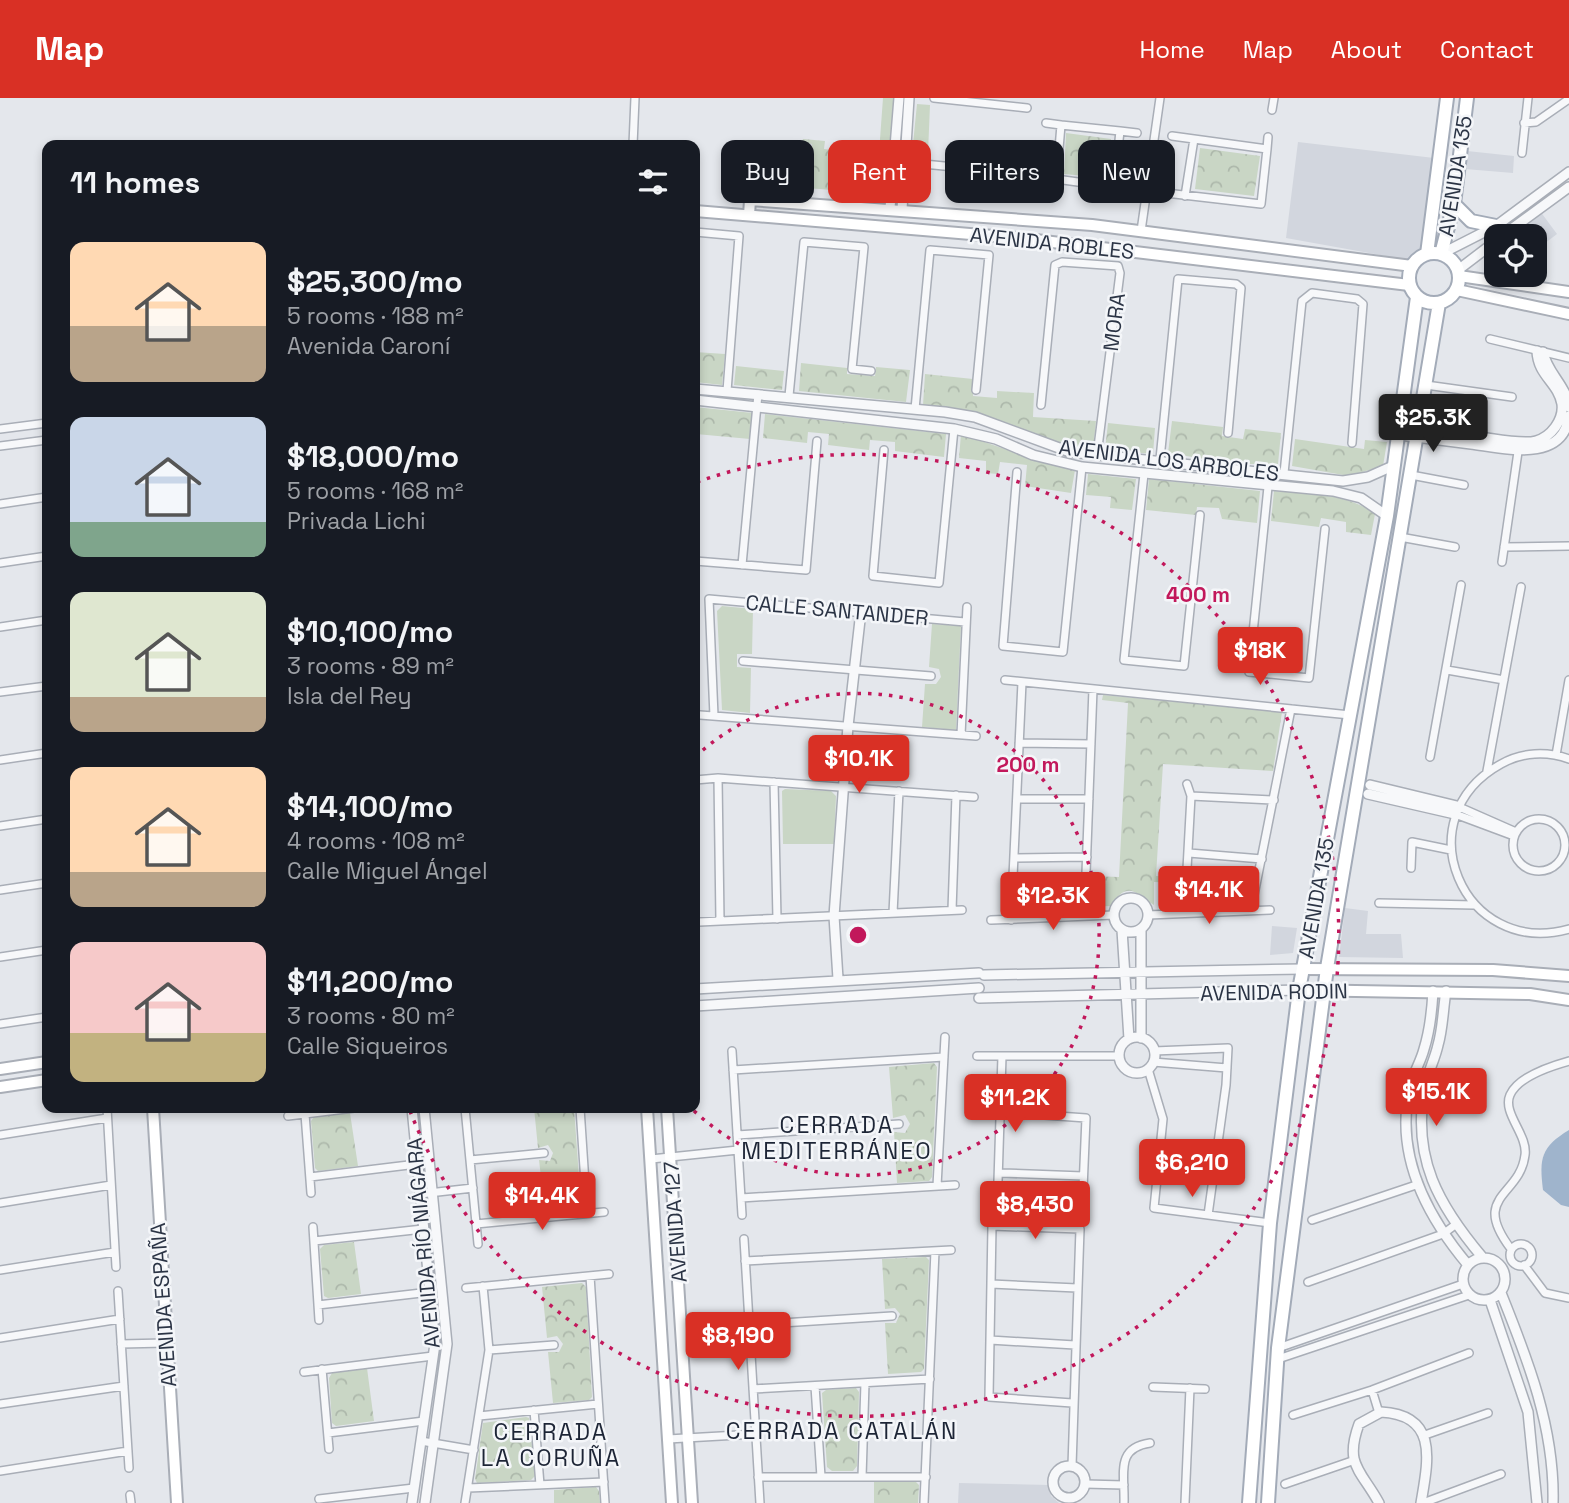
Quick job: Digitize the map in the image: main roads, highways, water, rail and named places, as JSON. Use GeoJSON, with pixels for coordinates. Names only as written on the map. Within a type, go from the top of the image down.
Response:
{"type":"FeatureCollection","features":[{"type":"Feature","properties":{"kind":"main road","name":"AVENIDA 135"},"geometry":{"type":"LineString","coordinates":[[1427,254],[1447,98]]}},
{"type":"Feature","properties":{"kind":"main road","name":"AVENIDA 135"},"geometry":{"type":"LineString","coordinates":[[1441,254],[1454,204],[1467,98]]}},
{"type":"Feature","properties":{"kind":"main road"},"geometry":{"type":"LineString","coordinates":[[1437,188],[1456,190]]}},
{"type":"Feature","properties":{"kind":"main road","name":"AVENIDA ROBLES"},"geometry":{"type":"LineString","coordinates":[[749,215],[750,200],[890,208],[1141,231],[1412,266]]}},
{"type":"Feature","properties":{"kind":"main road"},"geometry":{"type":"LineString","coordinates":[[1454,204],[1471,221],[1485,224]]}},
{"type":"Feature","properties":{"kind":"main road","name":"AVENIDA ROBLES"},"geometry":{"type":"LineString","coordinates":[[700,211],[1019,238],[1409,285]]}},
{"type":"Feature","properties":{"kind":"main road"},"geometry":{"type":"LineString","coordinates":[[1427,254],[1441,254],[1450,259],[1458,279],[1448,299],[1427,303],[1417,297],[1409,285],[1412,266],[1427,254]]}},
{"type":"Feature","properties":{"kind":"main road"},"geometry":{"type":"LineString","coordinates":[[1458,279],[1484,278]]}},
{"type":"Feature","properties":{"kind":"main road"},"geometry":{"type":"LineString","coordinates":[[1458,279],[1569,314]]}},
{"type":"Feature","properties":{"kind":"main road"},"geometry":{"type":"LineString","coordinates":[[1547,287],[1569,292]]}},
{"type":"Feature","properties":{"kind":"main road","name":"AVENIDA 135"},"geometry":{"type":"LineString","coordinates":[[1249,1503],[1270,1223],[1299,990],[1387,516],[1417,297]]}},
{"type":"Feature","properties":{"kind":"main road","name":"AVENIDA 135"},"geometry":{"type":"LineString","coordinates":[[1268,1503],[1277,1354],[1327,968],[1363,788],[1363,755],[1419,431],[1438,303]]}},
{"type":"Feature","properties":{"kind":"main road"},"geometry":{"type":"LineString","coordinates":[[1413,329],[1424,326],[1434,334]]}},
{"type":"Feature","properties":{"kind":"main road"},"geometry":{"type":"LineString","coordinates":[[1347,731],[1358,736],[1363,755]]}},
{"type":"Feature","properties":{"kind":"main road","name":"AVENIDA RODIN"},"geometry":{"type":"LineString","coordinates":[[1303,969],[1493,970],[1569,976]]}},
{"type":"Feature","properties":{"kind":"main road","name":"AVENIDA RODIN"},"geometry":{"type":"LineString","coordinates":[[1299,990],[1530,994],[1569,1000]]}},
{"type":"Feature","properties":{"kind":"main road"},"geometry":{"type":"LineString","coordinates":[[0,1069],[42,1063]]}},
{"type":"Feature","properties":{"kind":"main road"},"geometry":{"type":"LineString","coordinates":[[0,1087],[42,1081]]}},
{"type":"Feature","properties":{"kind":"main road","name":"AVENIDA ESPAÑA"},"geometry":{"type":"LineString","coordinates":[[153,1113],[165,1343],[177,1503]]}},
{"type":"Feature","properties":{"kind":"main road","name":"AVENIDA 127"},"geometry":{"type":"LineString","coordinates":[[648,1113],[672,1503]]}},
{"type":"Feature","properties":{"kind":"main road","name":"AVENIDA 127"},"geometry":{"type":"LineString","coordinates":[[667,1113],[692,1503]]}},
{"type":"Feature","properties":{"kind":"water"},"geometry":{"type":"Polygon","coordinates":[[[1569,1130],[1569,1207],[1561,1205],[1543,1190],[1541,1170],[1547,1148],[1569,1130]]]}},
{"type":"Feature","properties":{"kind":"district","name":"CERRADA MEDITERRÁNEO"},"geometry":{"type":"Point","coordinates":[837,1138]}},
{"type":"Feature","properties":{"kind":"district","name":"CERRADA CATALÁN"},"geometry":{"type":"Point","coordinates":[842,1431]}},
{"type":"Feature","properties":{"kind":"district","name":"CERRADA LA CORUÑA"},"geometry":{"type":"Point","coordinates":[551,1445]}}]}
